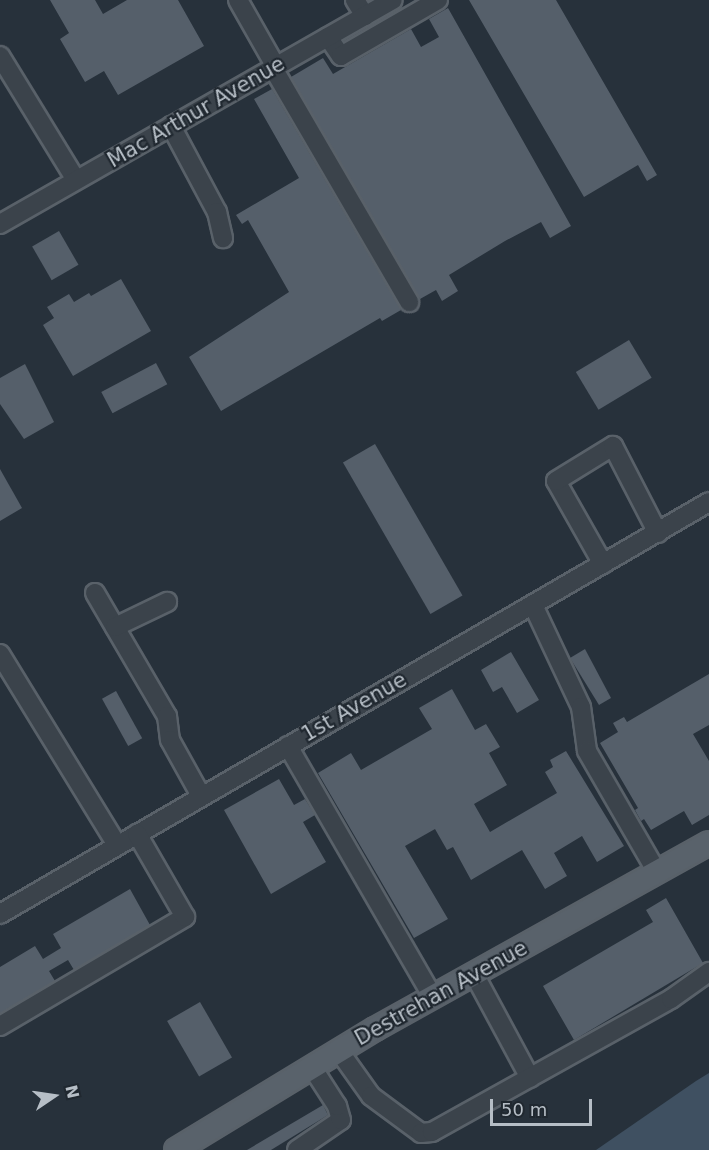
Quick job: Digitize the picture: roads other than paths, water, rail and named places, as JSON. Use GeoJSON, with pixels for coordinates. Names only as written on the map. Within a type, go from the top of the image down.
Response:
{"type":"FeatureCollection","features":[{"type":"Feature","properties":{"kind":"main road","name":"Destrehan Avenue"},"geometry":{"type":"LineString","coordinates":[[191,1146],[339,1051],[709,843]]}},
{"type":"Feature","properties":{"kind":"street"},"geometry":{"type":"LineString","coordinates":[[238,0],[409,302]]}},
{"type":"Feature","properties":{"kind":"street"},"geometry":{"type":"LineString","coordinates":[[355,0],[365,16]]}},
{"type":"Feature","properties":{"kind":"street","name":"Mac Arthur Avenue"},"geometry":{"type":"LineString","coordinates":[[0,224],[393,0]]}},
{"type":"Feature","properties":{"kind":"street"},"geometry":{"type":"LineString","coordinates":[[328,36],[341,56],[438,0]]}},
{"type":"Feature","properties":{"kind":"street"},"geometry":{"type":"LineString","coordinates":[[0,56],[76,180]]}},
{"type":"Feature","properties":{"kind":"street"},"geometry":{"type":"LineString","coordinates":[[171,126],[217,212],[223,238]]}},
{"type":"Feature","properties":{"kind":"street"},"geometry":{"type":"LineString","coordinates":[[603,564],[556,481],[613,446],[658,533]]}},
{"type":"Feature","properties":{"kind":"street","name":"1st Avenue"},"geometry":{"type":"LineString","coordinates":[[0,914],[709,502]]}},
{"type":"Feature","properties":{"kind":"street"},"geometry":{"type":"LineString","coordinates":[[95,593],[167,716],[170,740],[201,796]]}},
{"type":"Feature","properties":{"kind":"street"},"geometry":{"type":"LineString","coordinates":[[115,627],[167,602]]}},
{"type":"Feature","properties":{"kind":"street"},"geometry":{"type":"LineString","coordinates":[[533,604],[581,706],[587,751],[657,872]]}},
{"type":"Feature","properties":{"kind":"street"},"geometry":{"type":"LineString","coordinates":[[0,654],[117,845]]}},
{"type":"Feature","properties":{"kind":"street"},"geometry":{"type":"LineString","coordinates":[[288,746],[433,997]]}},
{"type":"Feature","properties":{"kind":"street"},"geometry":{"type":"LineString","coordinates":[[0,1026],[185,917],[137,834]]}},
{"type":"Feature","properties":{"kind":"street"},"geometry":{"type":"LineString","coordinates":[[339,1051],[371,1096],[422,1133],[432,1132],[671,999],[709,972]]}},
{"type":"Feature","properties":{"kind":"street"},"geometry":{"type":"LineString","coordinates":[[474,974],[530,1078]]}},
{"type":"Feature","properties":{"kind":"street"},"geometry":{"type":"LineString","coordinates":[[297,1150],[341,1120],[337,1106],[312,1067]]}},
{"type":"Feature","properties":{"kind":"water"},"geometry":{"type":"Polygon","coordinates":[[[709,1073],[709,1150],[596,1150],[696,1081],[709,1073]]]}}]}
